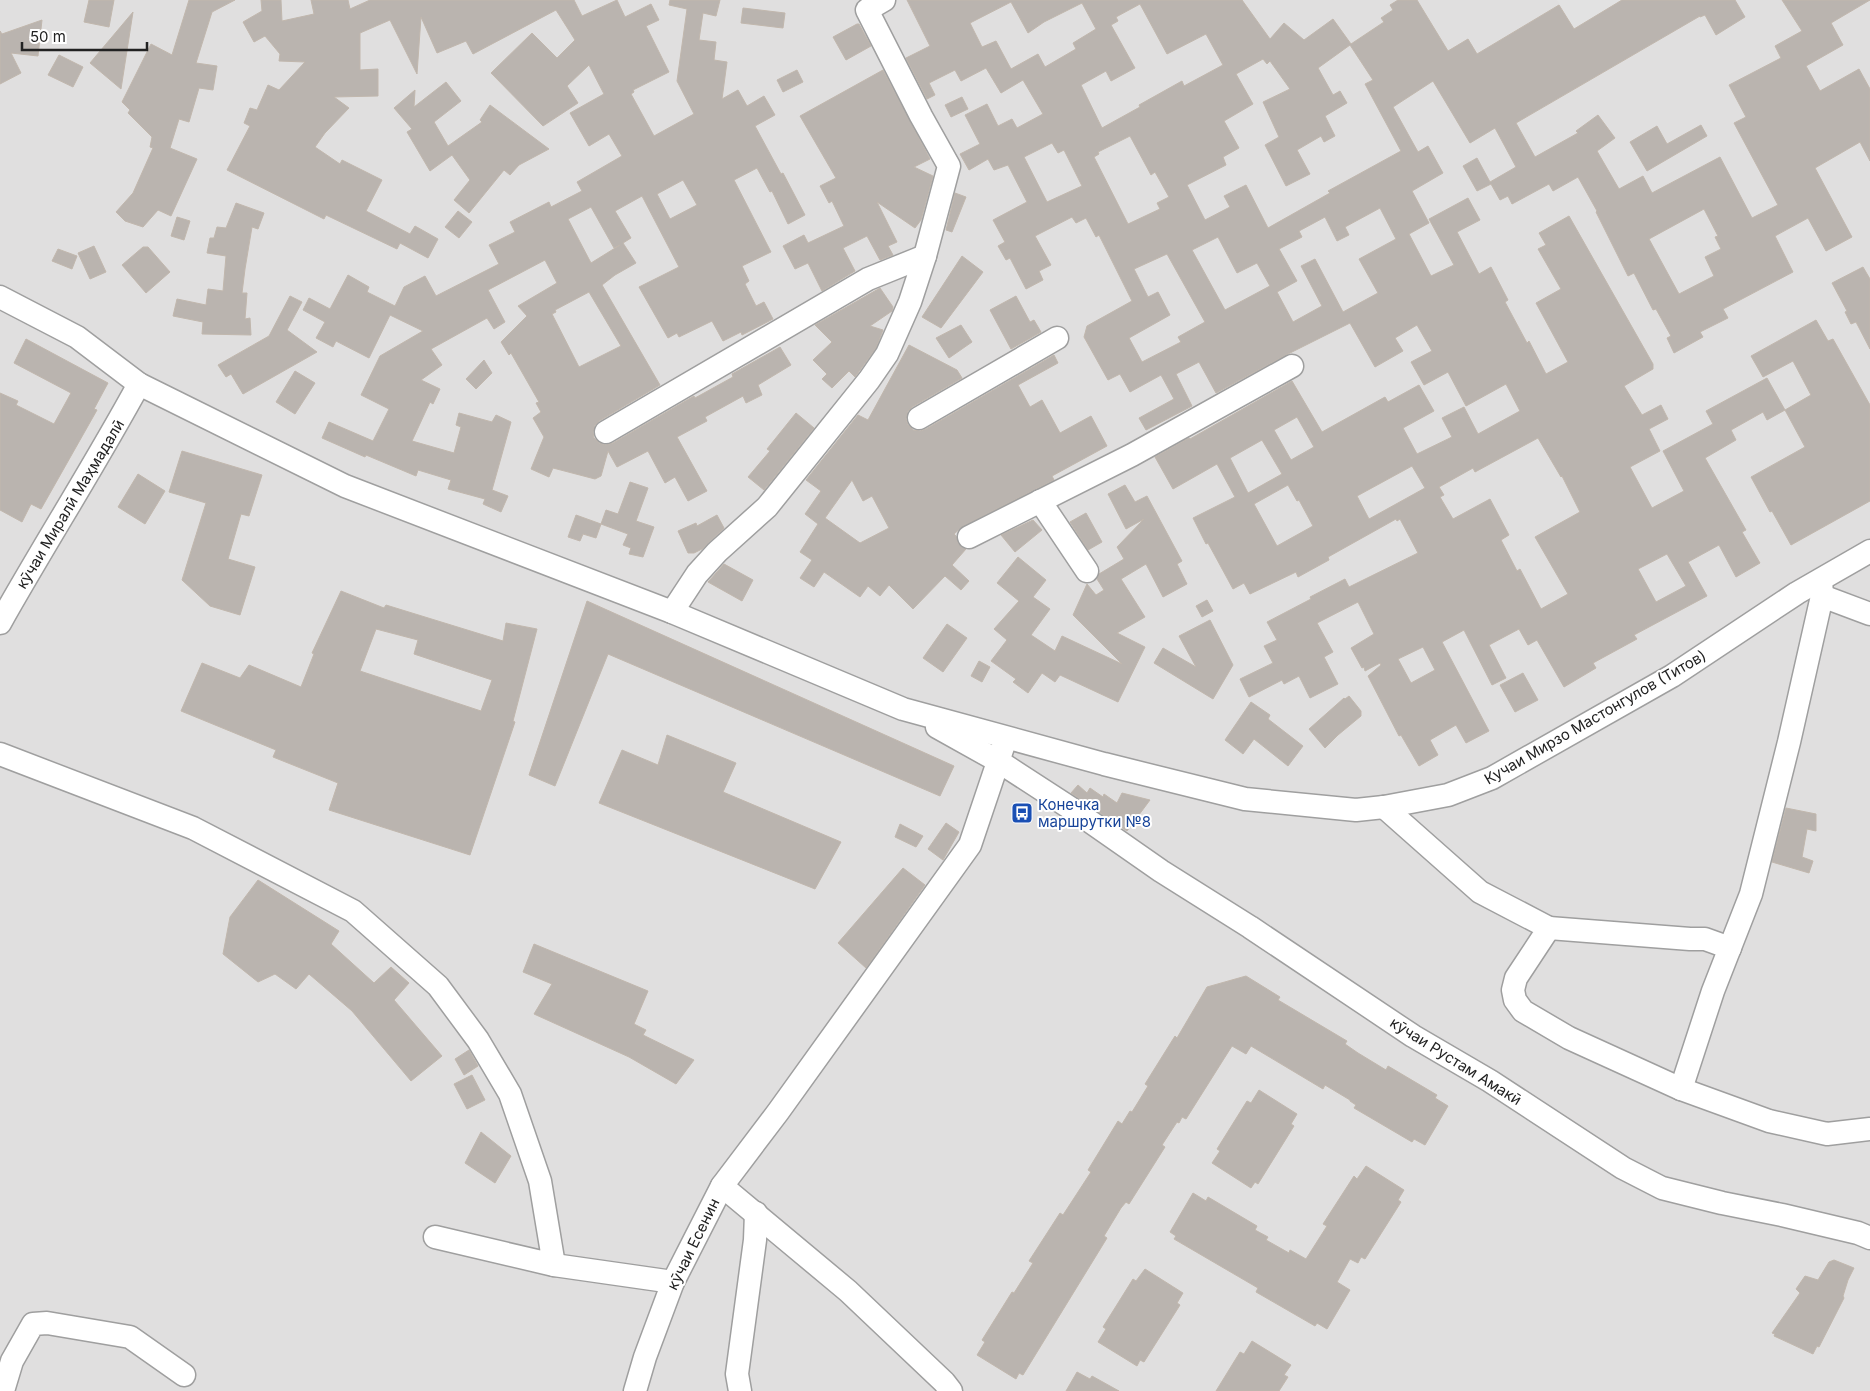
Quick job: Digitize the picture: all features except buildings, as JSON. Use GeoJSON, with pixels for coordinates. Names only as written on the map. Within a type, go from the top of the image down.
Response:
{"type":"FeatureCollection","features":[{"type":"Feature","properties":{"kind":"street"},"geometry":{"type":"LineString","coordinates":[[672,612],[697,574],[717,552],[767,507],[869,380],[887,354],[910,302],[950,166],[921,116],[875,5]]}},
{"type":"Feature","properties":{"kind":"street"},"geometry":{"type":"LineString","coordinates":[[606,432],[868,278],[925,256]]}},
{"type":"Feature","properties":{"kind":"street"},"geometry":{"type":"LineString","coordinates":[[0,297],[77,337],[140,384],[344,486],[672,612],[903,709]]}},
{"type":"Feature","properties":{"kind":"street"},"geometry":{"type":"LineString","coordinates":[[919,418],[1057,338]]}},
{"type":"Feature","properties":{"kind":"street"},"geometry":{"type":"LineString","coordinates":[[969,537],[1132,455],[1292,366]]}},
{"type":"Feature","properties":{"kind":"street","name":"кӯчаи Миралӣ Маҳмадалӣ"},"geometry":{"type":"LineString","coordinates":[[0,623],[140,384]]}},
{"type":"Feature","properties":{"kind":"street"},"geometry":{"type":"LineString","coordinates":[[1040,501],[1087,570]]}},
{"type":"Feature","properties":{"kind":"street","name":"Кучаи Мирзо Мастонгулов (Титов)"},"geometry":{"type":"LineString","coordinates":[[903,709],[1138,773],[1244,799],[1356,810],[1384,807],[1448,795],[1492,778],[1672,676],[1797,592],[1822,588],[1870,551]]}},
{"type":"Feature","properties":{"kind":"street"},"geometry":{"type":"LineString","coordinates":[[1681,1089],[1713,991],[1751,894],[1789,742],[1822,588],[1870,614]]}},
{"type":"Feature","properties":{"kind":"street","name":"кӯчаи Рустам Амакӣ"},"geometry":{"type":"LineString","coordinates":[[903,709],[998,761],[1075,811],[1161,871],[1250,927],[1413,1036],[1490,1081],[1623,1168],[1662,1188],[1849,1231],[1870,1238]]}},
{"type":"Feature","properties":{"kind":"street","name":"кӯчаи Есенин"},"geometry":{"type":"LineString","coordinates":[[635,1391],[645,1357],[673,1282],[722,1186],[778,1112],[970,845],[1006,737]]}},
{"type":"Feature","properties":{"kind":"street"},"geometry":{"type":"LineString","coordinates":[[0,754],[193,828],[353,911],[438,986],[478,1040],[510,1094],[540,1181],[554,1265]]}},
{"type":"Feature","properties":{"kind":"street"},"geometry":{"type":"LineString","coordinates":[[1384,807],[1480,892],[1549,928],[1705,939],[1730,948]]}},
{"type":"Feature","properties":{"kind":"street"},"geometry":{"type":"LineString","coordinates":[[1549,928],[1516,978],[1513,990],[1515,1000],[1523,1011],[1569,1038],[1681,1089],[1778,1124],[1827,1134],[1870,1129]]}},
{"type":"Feature","properties":{"kind":"street"},"geometry":{"type":"LineString","coordinates":[[722,1186],[848,1291],[944,1382],[951,1391]]}},
{"type":"Feature","properties":{"kind":"street"},"geometry":{"type":"LineString","coordinates":[[740,1391],[737,1374],[755,1240],[756,1213]]}},
{"type":"Feature","properties":{"kind":"street"},"geometry":{"type":"LineString","coordinates":[[435,1236],[554,1265],[673,1282]]}},
{"type":"Feature","properties":{"kind":"street"},"geometry":{"type":"LineString","coordinates":[[3,1391],[12,1361],[33,1324],[47,1323],[130,1337],[184,1375]]}},
{"type":"Feature","properties":{"kind":"shaded area"},"geometry":{"type":"Polygon","coordinates":[[[0,0],[1870,0],[1870,1391],[0,1391],[0,0]]]}},
{"type":"Feature","properties":{"kind":"shaded area"},"geometry":{"type":"Polygon","coordinates":[[[1557,0],[1622,0],[1574,29],[1557,0]]]}},
{"type":"Feature","properties":{"kind":"place","name":"Конечка маршрутки №8"},"geometry":{"type":"Point","coordinates":[1022,813]}}]}
